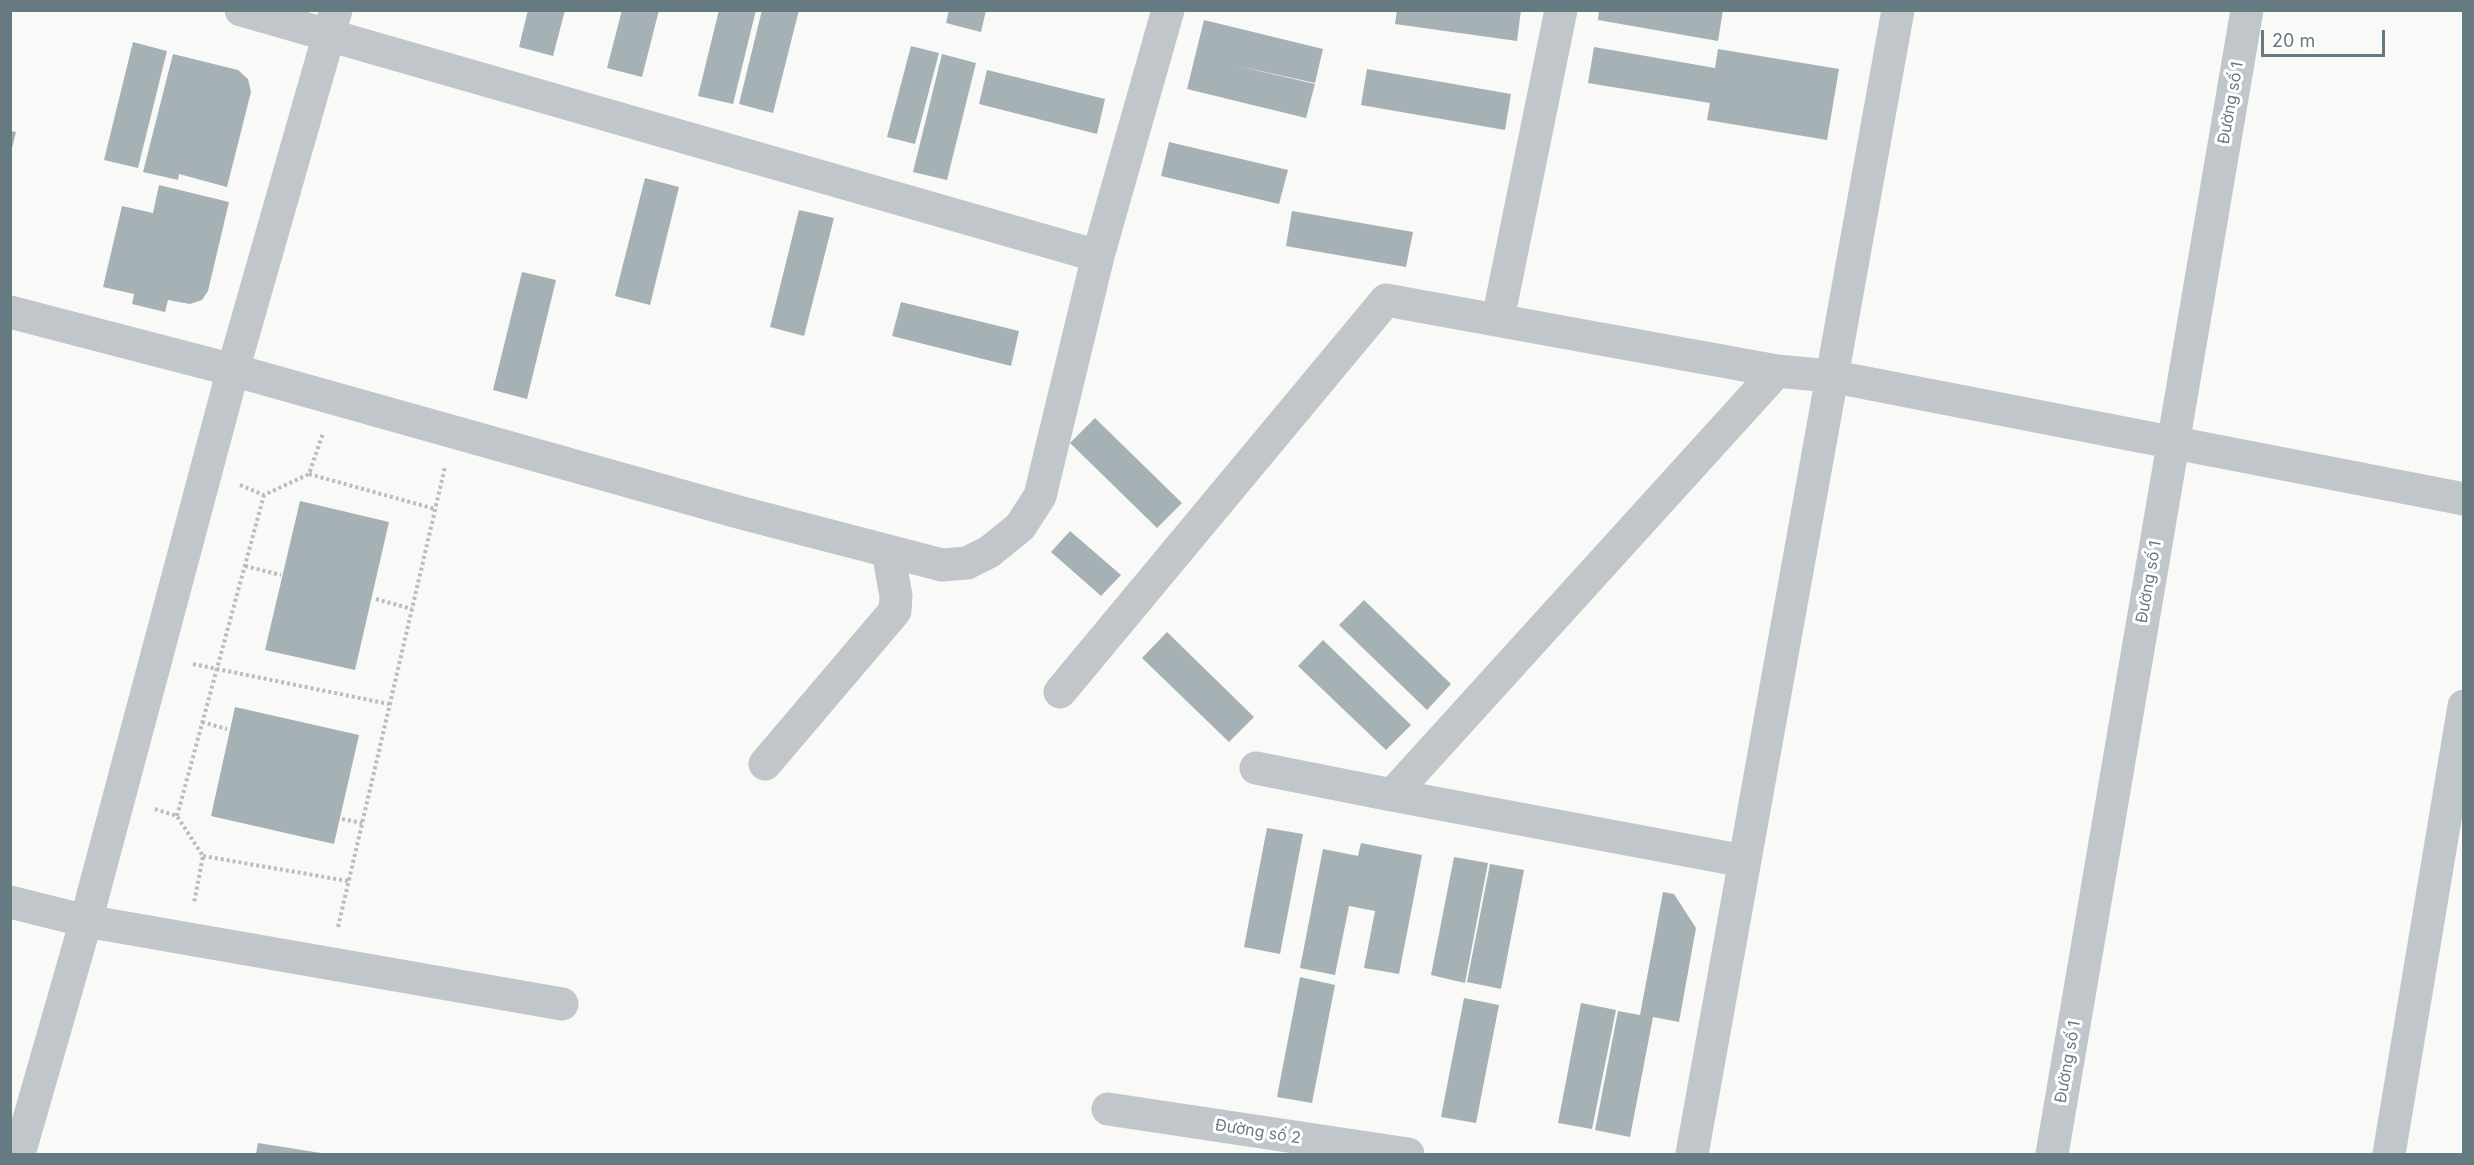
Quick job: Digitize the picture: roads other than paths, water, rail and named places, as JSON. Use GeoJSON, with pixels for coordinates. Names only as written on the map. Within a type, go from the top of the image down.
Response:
{"type":"FeatureCollection","features":[{"type":"Feature","properties":{"kind":"street"},"geometry":{"type":"LineString","coordinates":[[241,10],[333,22],[1098,256]]}},
{"type":"Feature","properties":{"kind":"street"},"geometry":{"type":"LineString","coordinates":[[10,312],[232,370],[888,551],[942,565],[967,563],[989,552],[1020,526],[1032,512],[1040,496],[1098,256],[1168,10]]}},
{"type":"Feature","properties":{"kind":"street"},"geometry":{"type":"LineString","coordinates":[[1498,319],[1561,10]]}},
{"type":"Feature","properties":{"kind":"street"},"geometry":{"type":"LineString","coordinates":[[1692,1155],[1830,376],[1898,10]]}},
{"type":"Feature","properties":{"kind":"street","name":"Đường số 1"},"geometry":{"type":"LineString","coordinates":[[2052,1155],[2247,10]]}},
{"type":"Feature","properties":{"kind":"street"},"geometry":{"type":"LineString","coordinates":[[19,1155],[86,921],[232,370],[333,22]]}},
{"type":"Feature","properties":{"kind":"street"},"geometry":{"type":"LineString","coordinates":[[1060,692],[1386,300],[1777,371],[1830,376],[2463,499]]}},
{"type":"Feature","properties":{"kind":"street"},"geometry":{"type":"LineString","coordinates":[[1392,795],[1777,371]]}},
{"type":"Feature","properties":{"kind":"street"},"geometry":{"type":"LineString","coordinates":[[765,764],[895,611],[896,596],[888,551]]}},
{"type":"Feature","properties":{"kind":"street"},"geometry":{"type":"LineString","coordinates":[[2389,1155],[2463,706]]}},
{"type":"Feature","properties":{"kind":"street"},"geometry":{"type":"LineString","coordinates":[[1256,768],[1744,861]]}},
{"type":"Feature","properties":{"kind":"street"},"geometry":{"type":"LineString","coordinates":[[10,902],[86,921],[562,1004]]}},
{"type":"Feature","properties":{"kind":"street","name":"Đường số 2"},"geometry":{"type":"LineString","coordinates":[[1108,1109],[1408,1155]]}}]}
